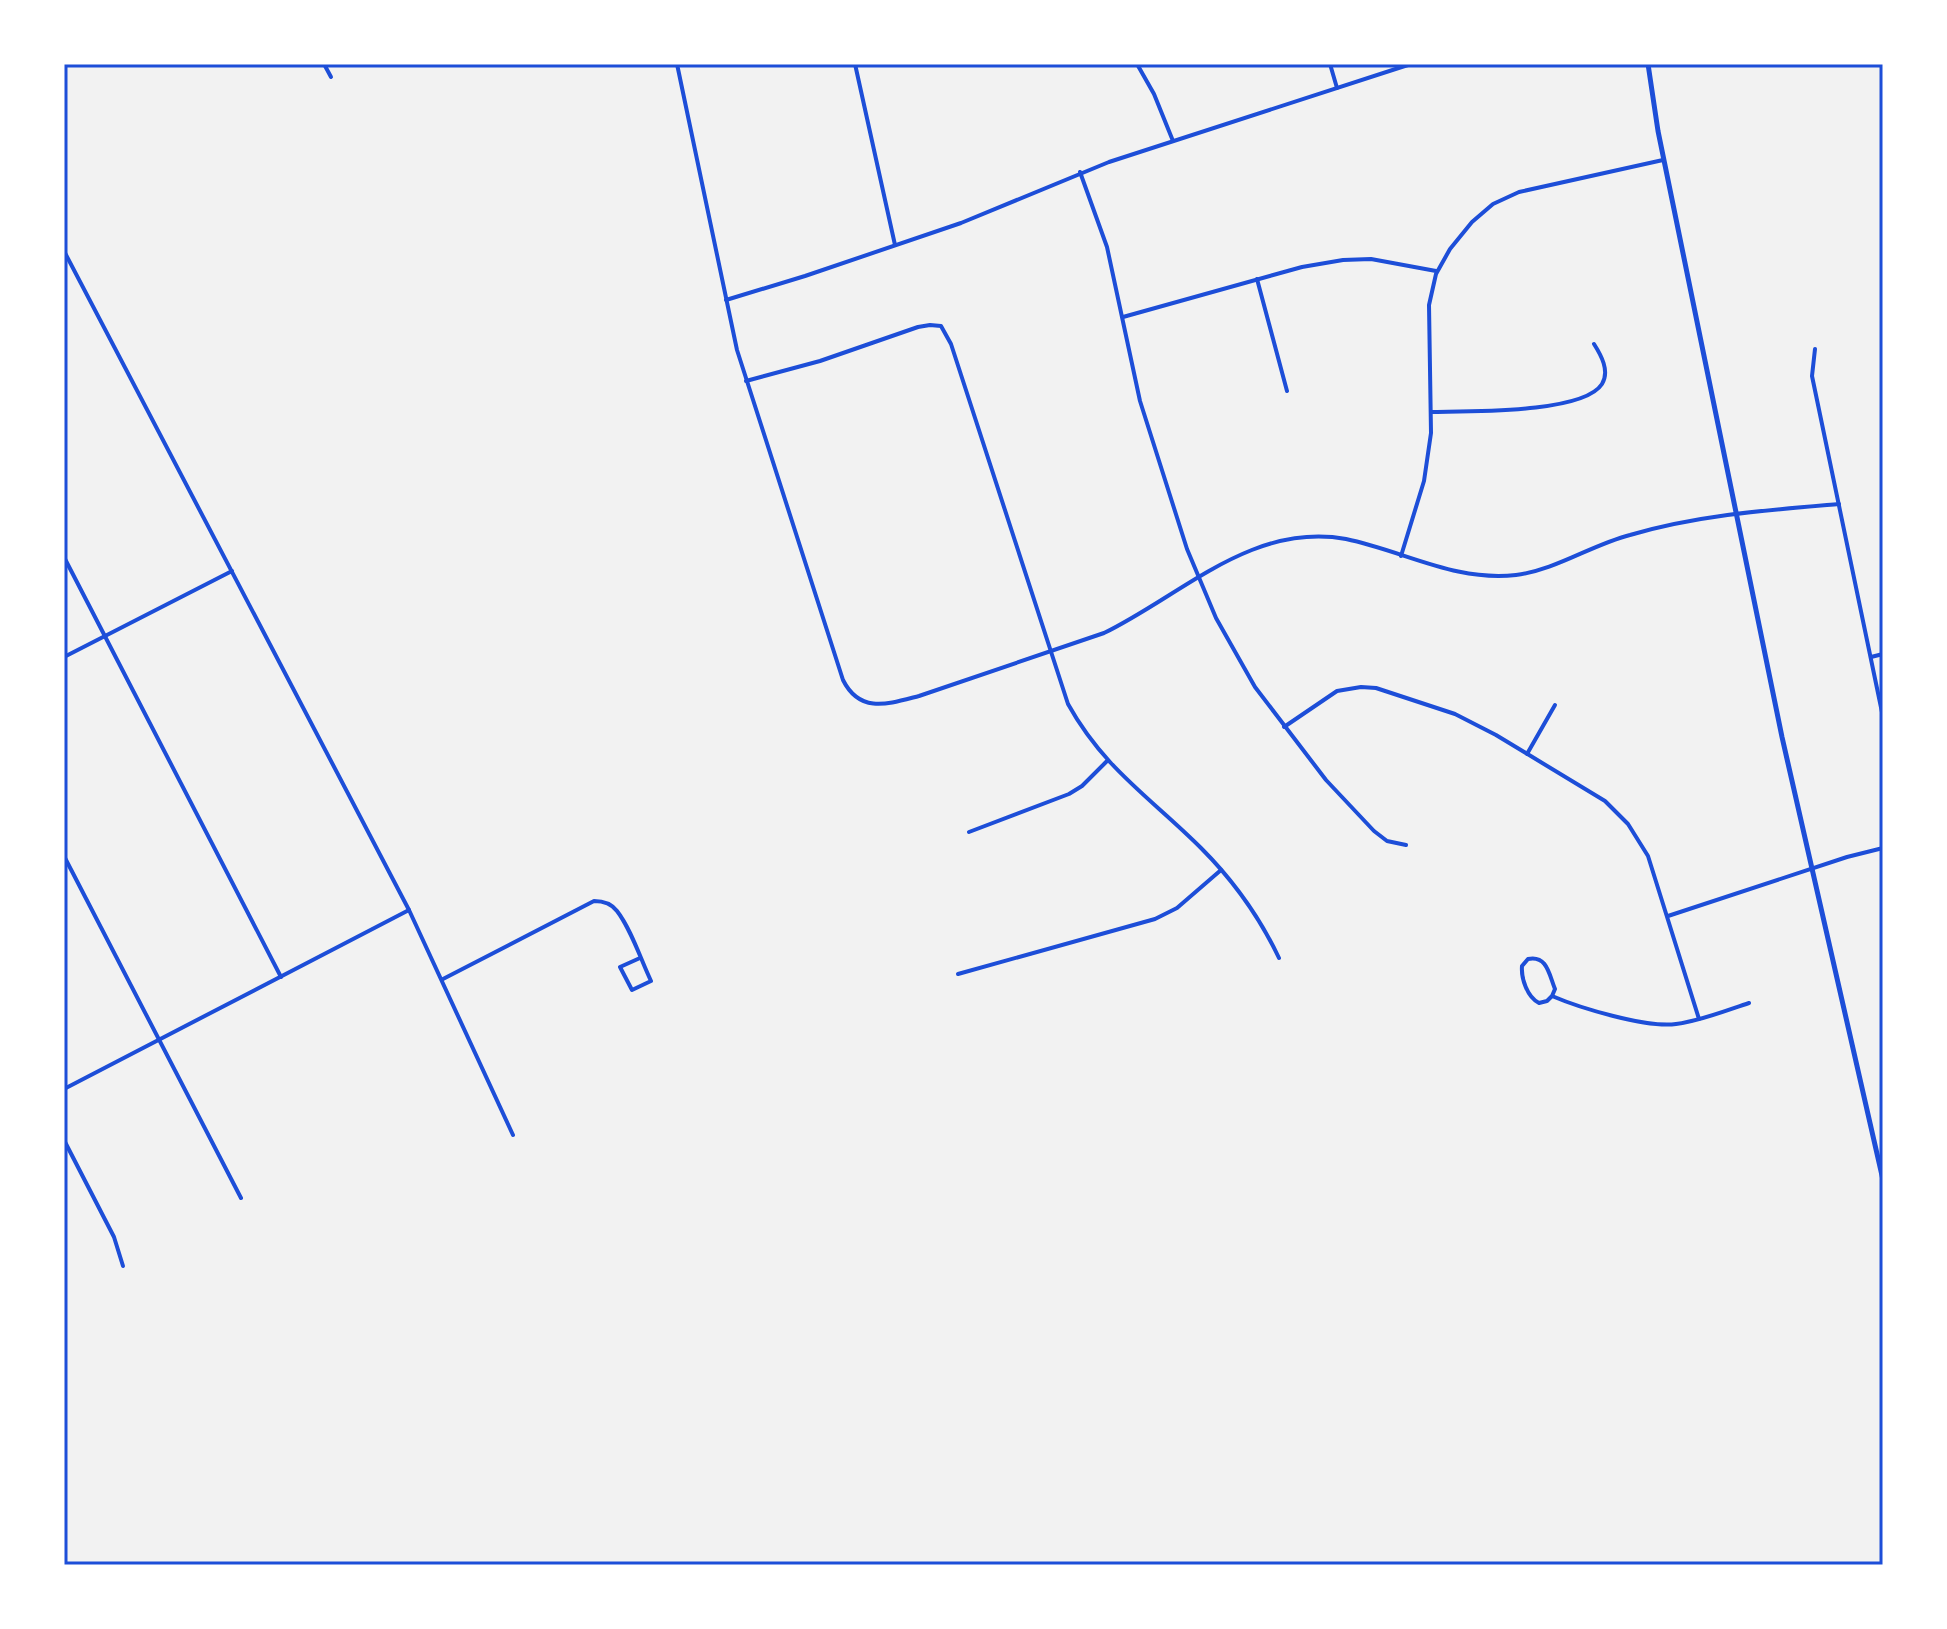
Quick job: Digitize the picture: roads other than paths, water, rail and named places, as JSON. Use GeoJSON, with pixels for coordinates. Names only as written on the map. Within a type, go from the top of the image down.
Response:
{"type":"FeatureCollection","features":[{"type":"Feature","properties":{"kind":"street"},"geometry":{"type":"LineString","coordinates":[[324,64],[331,77]]}},
{"type":"Feature","properties":{"kind":"street"},"geometry":{"type":"LineString","coordinates":[[677,64],[725,300],[746,381],[843,680],[849,692],[860,700],[876,704],[919,696],[1050,652],[1129,621],[1243,552],[1288,538],[1314,536],[1344,539],[1446,570],[1493,577],[1521,574],[1554,564],[1630,534],[1735,512],[1839,504]]}},
{"type":"Feature","properties":{"kind":"street"},"geometry":{"type":"LineString","coordinates":[[855,64],[895,245]]}},
{"type":"Feature","properties":{"kind":"street"},"geometry":{"type":"LineString","coordinates":[[1137,64],[1154,94],[1173,141]]}},
{"type":"Feature","properties":{"kind":"street"},"geometry":{"type":"LineString","coordinates":[[1330,64],[1337,88]]}},
{"type":"Feature","properties":{"kind":"street"},"geometry":{"type":"LineString","coordinates":[[725,300],[995,210],[1080,172],[1411,64]]}},
{"type":"Feature","properties":{"kind":"street"},"geometry":{"type":"LineString","coordinates":[[1648,64],[1663,160],[1735,512],[1883,1180]]}},
{"type":"Feature","properties":{"kind":"street"},"geometry":{"type":"LineString","coordinates":[[1401,556],[1424,481],[1431,412],[1428,318],[1437,271],[1450,249],[1472,222],[1493,204],[1519,192],[1663,160]]}},
{"type":"Feature","properties":{"kind":"street"},"geometry":{"type":"LineString","coordinates":[[1080,172],[1107,247],[1140,401],[1199,578],[1216,618],[1238,659],[1284,727],[1357,815],[1387,841],[1406,845]]}},
{"type":"Feature","properties":{"kind":"street"},"geometry":{"type":"LineString","coordinates":[[64,251],[409,910],[513,1135]]}},
{"type":"Feature","properties":{"kind":"street"},"geometry":{"type":"LineString","coordinates":[[1123,317],[1302,267],[1343,260],[1371,259],[1437,271]]}},
{"type":"Feature","properties":{"kind":"street"},"geometry":{"type":"LineString","coordinates":[[1257,279],[1287,391]]}},
{"type":"Feature","properties":{"kind":"street"},"geometry":{"type":"LineString","coordinates":[[746,381],[820,361],[918,327],[941,326],[951,344],[1068,704],[1107,761],[1200,847],[1250,904],[1279,958]]}},
{"type":"Feature","properties":{"kind":"street"},"geometry":{"type":"LineString","coordinates":[[1431,412],[1501,411],[1583,398],[1601,386],[1604,379],[1603,358],[1594,344]]}},
{"type":"Feature","properties":{"kind":"street"},"geometry":{"type":"LineString","coordinates":[[1815,349],[1812,376],[1883,717]]}},
{"type":"Feature","properties":{"kind":"street"},"geometry":{"type":"LineString","coordinates":[[64,557],[281,977]]}},
{"type":"Feature","properties":{"kind":"street"},"geometry":{"type":"LineString","coordinates":[[64,657],[232,571]]}},
{"type":"Feature","properties":{"kind":"street"},"geometry":{"type":"LineString","coordinates":[[1871,657],[1883,654]]}},
{"type":"Feature","properties":{"kind":"street"},"geometry":{"type":"LineString","coordinates":[[1284,727],[1337,691],[1353,687],[1376,688],[1455,714],[1605,801],[1628,824],[1652,865],[1699,1019]]}},
{"type":"Feature","properties":{"kind":"street"},"geometry":{"type":"LineString","coordinates":[[1527,754],[1555,705]]}},
{"type":"Feature","properties":{"kind":"street"},"geometry":{"type":"LineString","coordinates":[[969,832],[1069,794],[1082,786],[1107,761]]}},
{"type":"Feature","properties":{"kind":"street"},"geometry":{"type":"LineString","coordinates":[[1668,916],[1883,848]]}},
{"type":"Feature","properties":{"kind":"street"},"geometry":{"type":"LineString","coordinates":[[64,856],[241,1198]]}},
{"type":"Feature","properties":{"kind":"street"},"geometry":{"type":"LineString","coordinates":[[958,974],[1155,919],[1177,908],[1221,870]]}},
{"type":"Feature","properties":{"kind":"street"},"geometry":{"type":"LineString","coordinates":[[443,979],[594,901],[605,901],[616,909],[640,958],[651,981],[632,990],[620,967],[640,958]]}},
{"type":"Feature","properties":{"kind":"street"},"geometry":{"type":"LineString","coordinates":[[64,1089],[409,910]]}},
{"type":"Feature","properties":{"kind":"street"},"geometry":{"type":"LineString","coordinates":[[1537,958],[1544,962],[1555,989],[1552,996],[1543,1003],[1531,998],[1521,971],[1528,959],[1537,958]]}},
{"type":"Feature","properties":{"kind":"street"},"geometry":{"type":"LineString","coordinates":[[1552,996],[1652,1024],[1676,1024],[1749,1003]]}},
{"type":"Feature","properties":{"kind":"street"},"geometry":{"type":"LineString","coordinates":[[64,1140],[114,1237],[123,1266]]}}]}
